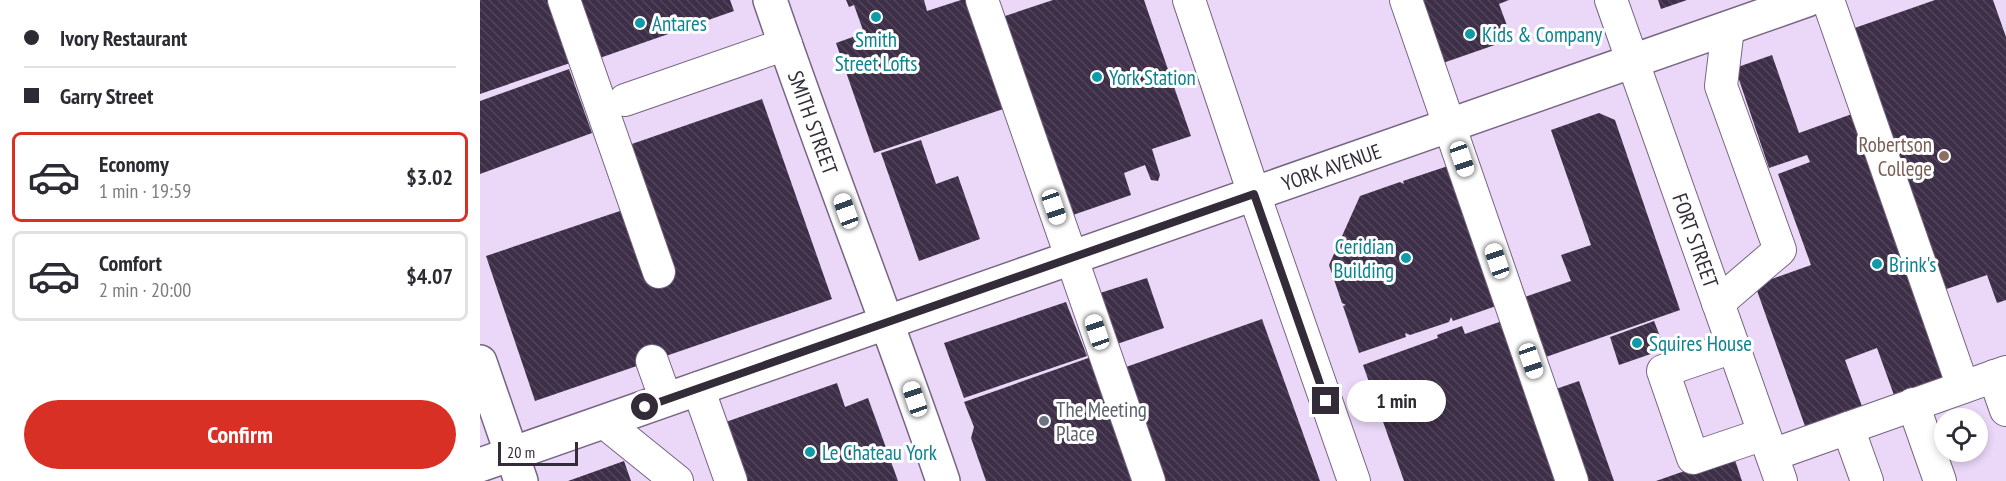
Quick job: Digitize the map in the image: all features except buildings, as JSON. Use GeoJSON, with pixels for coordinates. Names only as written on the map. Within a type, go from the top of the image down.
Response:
{"type":"FeatureCollection","features":[{"type":"Feature","properties":{"kind":"main road","name":"SMITH STREET"},"geometry":{"type":"LineString","coordinates":[[770,0],[943,481]]}},
{"type":"Feature","properties":{"kind":"main road","name":"YORK AVENUE"},"geometry":{"type":"LineString","coordinates":[[480,465],[517,467],[604,422],[1632,62],[1794,2]]}},
{"type":"Feature","properties":{"kind":"main road"},"geometry":{"type":"LineString","coordinates":[[480,362],[517,467]]}},
{"type":"Feature","properties":{"kind":"street"},"geometry":{"type":"LineString","coordinates":[[564,0],[659,272]]}},
{"type":"Feature","properties":{"kind":"street"},"geometry":{"type":"LineString","coordinates":[[1189,0],[1354,481]]}},
{"type":"Feature","properties":{"kind":"street"},"geometry":{"type":"LineString","coordinates":[[1406,0],[1572,481]]}},
{"type":"Feature","properties":{"kind":"street","name":"FORT STREET"},"geometry":{"type":"LineString","coordinates":[[1611,0],[1772,457]]}},
{"type":"Feature","properties":{"kind":"street"},"geometry":{"type":"LineString","coordinates":[[1828,0],[1963,387]]}},
{"type":"Feature","properties":{"kind":"street"},"geometry":{"type":"LineString","coordinates":[[981,3],[1149,481]]}},
{"type":"Feature","properties":{"kind":"street"},"geometry":{"type":"LineString","coordinates":[[1718,303],[1780,250],[1721,86],[1728,28]]}},
{"type":"Feature","properties":{"kind":"street"},"geometry":{"type":"LineString","coordinates":[[625,100],[786,44]]}},
{"type":"Feature","properties":{"kind":"street"},"geometry":{"type":"LineString","coordinates":[[1733,347],[1663,371],[1693,458],[1772,457],[2000,374],[2006,410]]}},
{"type":"Feature","properties":{"kind":"street"},"geometry":{"type":"LineString","coordinates":[[652,361],[666,400]]}},
{"type":"Feature","properties":{"kind":"street"},"geometry":{"type":"LineString","coordinates":[[698,388],[731,481]]}},
{"type":"Feature","properties":{"kind":"street"},"geometry":{"type":"LineString","coordinates":[[1914,404],[1941,481]]}},
{"type":"Feature","properties":{"kind":"street"},"geometry":{"type":"LineString","coordinates":[[604,422],[677,481]]}},
{"type":"Feature","properties":{"kind":"street"},"geometry":{"type":"LineString","coordinates":[[1848,428],[1868,481]]}},
{"type":"Feature","properties":{"kind":"place","name":"Smith Street Lofts"},"geometry":{"type":"Point","coordinates":[876,17]}},
{"type":"Feature","properties":{"kind":"place","name":"Antares"},"geometry":{"type":"Point","coordinates":[640,23]}},
{"type":"Feature","properties":{"kind":"place","name":"Kids & Company"},"geometry":{"type":"Point","coordinates":[1470,34]}},
{"type":"Feature","properties":{"kind":"place","name":"York Station"},"geometry":{"type":"Point","coordinates":[1097,77]}},
{"type":"Feature","properties":{"kind":"place","name":"Robertson College"},"geometry":{"type":"Point","coordinates":[1944,156]}},
{"type":"Feature","properties":{"kind":"place","name":"Ceridian Building"},"geometry":{"type":"Point","coordinates":[1406,258]}},
{"type":"Feature","properties":{"kind":"place","name":"Brink's"},"geometry":{"type":"Point","coordinates":[1877,264]}},
{"type":"Feature","properties":{"kind":"place","name":"Squires House"},"geometry":{"type":"Point","coordinates":[1637,343]}},
{"type":"Feature","properties":{"kind":"place","name":"The Meeting Place"},"geometry":{"type":"Point","coordinates":[1044,421]}},
{"type":"Feature","properties":{"kind":"place","name":"Le Chateau York"},"geometry":{"type":"Point","coordinates":[810,452]}},
{"type":"Feature","properties":{"kind":"route"},"geometry":{"type":"LineString","coordinates":[[645,407],[1254,194],[1326,401]]}}]}
